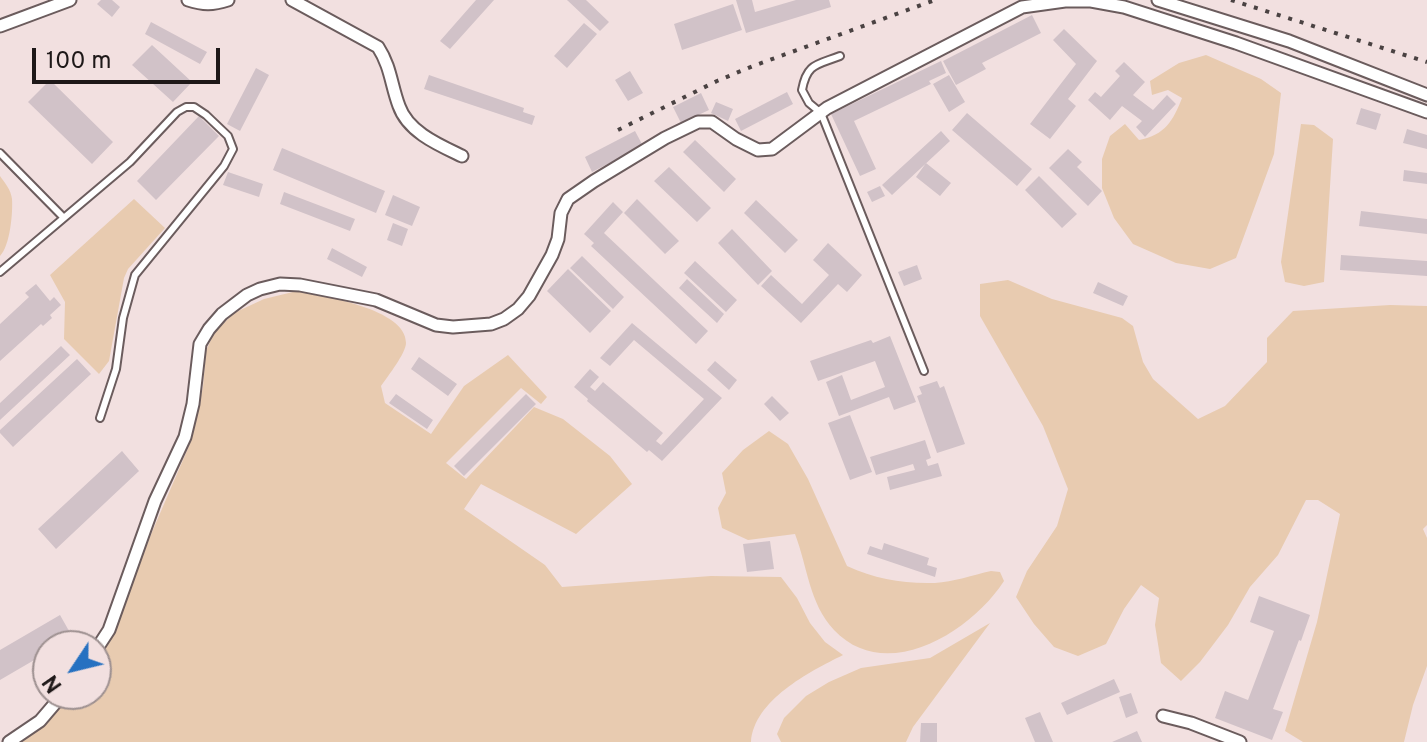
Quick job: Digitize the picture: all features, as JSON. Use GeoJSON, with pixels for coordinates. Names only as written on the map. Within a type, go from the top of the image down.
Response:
{"type":"FeatureCollection","features":[{"type":"Feature","properties":{"kind":"street"},"geometry":{"type":"LineString","coordinates":[[0,26],[70,0]]}},
{"type":"Feature","properties":{"kind":"street"},"geometry":{"type":"LineString","coordinates":[[188,0],[216,5],[228,0]]}},
{"type":"Feature","properties":{"kind":"street"},"geometry":{"type":"LineString","coordinates":[[292,0],[378,47],[387,60],[400,109],[412,127],[462,156]]}},
{"type":"Feature","properties":{"kind":"street"},"geometry":{"type":"LineString","coordinates":[[1158,0],[1289,41],[1427,95]]}},
{"type":"Feature","properties":{"kind":"street"},"geometry":{"type":"LineString","coordinates":[[109,630],[155,501],[185,437],[193,404],[200,344],[209,329],[232,305],[260,289],[280,284],[300,285],[376,300],[436,325],[491,324],[518,309],[529,296],[552,255],[558,239],[561,213],[568,199],[665,138],[698,122],[712,122],[758,150],[772,149],[821,113],[1022,7],[1091,1],[1124,7],[1236,43],[1427,112]]}},
{"type":"Feature","properties":{"kind":"street"},"geometry":{"type":"LineString","coordinates":[[9,742],[40,721],[49,710]]}},
{"type":"Feature","properties":{"kind":"street"},"geometry":{"type":"LineString","coordinates":[[1163,716],[1240,742]]}},
{"type":"Feature","properties":{"kind":"lane"},"geometry":{"type":"LineString","coordinates":[[840,56],[814,66],[805,75],[802,90],[809,103],[821,113],[924,371]]}},
{"type":"Feature","properties":{"kind":"lane"},"geometry":{"type":"LineString","coordinates":[[0,272],[130,162],[177,112],[194,107],[228,136],[233,149],[224,166],[135,275],[123,318],[116,369],[100,418]]}},
{"type":"Feature","properties":{"kind":"lane"},"geometry":{"type":"LineString","coordinates":[[0,153],[63,217]]}},
{"type":"Feature","properties":{"kind":"shaded area"},"geometry":{"type":"Polygon","coordinates":[[[1206,55],[1261,79],[1281,93],[1274,154],[1236,258],[1210,269],[1176,263],[1133,244],[1114,218],[1102,188],[1102,159],[1110,136],[1125,124],[1139,140],[1155,135],[1167,126],[1179,106],[1182,98],[1168,90],[1152,95],[1150,81],[1179,63],[1206,55]]]}},
{"type":"Feature","properties":{"kind":"shaded area"},"geometry":{"type":"Polygon","coordinates":[[[1301,124],[1314,125],[1333,139],[1324,282],[1304,286],[1285,282],[1281,262],[1301,124]]]}},
{"type":"Feature","properties":{"kind":"shaded area"},"geometry":{"type":"Polygon","coordinates":[[[0,176],[8,187],[12,205],[8,237],[0,256],[0,176]]]}},
{"type":"Feature","properties":{"kind":"shaded area"},"geometry":{"type":"Polygon","coordinates":[[[134,199],[165,228],[128,269],[109,361],[99,374],[64,339],[65,302],[50,275],[134,199]]]}},
{"type":"Feature","properties":{"kind":"shaded area"},"geometry":{"type":"Polygon","coordinates":[[[1008,280],[1052,299],[1122,318],[1133,326],[1143,362],[1153,379],[1198,419],[1225,406],[1267,362],[1267,338],[1293,311],[1427,306],[1427,525],[1423,529],[1427,538],[1427,666],[1404,742],[1303,742],[1285,731],[1317,622],[1340,514],[1318,500],[1306,500],[1278,555],[1250,587],[1228,625],[1200,662],[1181,681],[1161,663],[1155,625],[1159,598],[1141,585],[1106,644],[1078,656],[1054,647],[1034,624],[1016,597],[1027,571],[1057,526],[1068,489],[1043,426],[980,316],[980,284],[1008,280]]]}},
{"type":"Feature","properties":{"kind":"shaded area"},"geometry":{"type":"Polygon","coordinates":[[[297,291],[362,306],[393,321],[403,331],[406,343],[381,386],[385,403],[431,434],[464,386],[508,355],[547,397],[541,404],[521,388],[446,463],[466,479],[534,407],[563,419],[610,456],[632,484],[576,534],[481,484],[464,509],[545,565],[562,587],[711,576],[781,577],[825,642],[843,655],[800,679],[772,700],[754,727],[751,742],[19,742],[41,727],[56,710],[112,710],[112,637],[189,446],[203,387],[206,351],[214,333],[234,313],[264,299],[297,291]]]}},
{"type":"Feature","properties":{"kind":"shaded area"},"geometry":{"type":"Polygon","coordinates":[[[769,431],[788,444],[808,479],[847,566],[890,580],[912,583],[956,580],[991,571],[1000,572],[1004,581],[971,618],[926,645],[902,652],[878,653],[855,646],[834,630],[819,608],[795,534],[748,540],[722,528],[718,508],[726,493],[722,473],[743,450],[769,431]]]}},
{"type":"Feature","properties":{"kind":"shaded area"},"geometry":{"type":"Polygon","coordinates":[[[990,623],[913,727],[906,742],[781,742],[777,734],[784,718],[806,696],[829,682],[861,668],[930,658],[990,623]]]}},
{"type":"Feature","properties":{"kind":"building"},"geometry":{"type":"Polygon","coordinates":[[[101,0],[112,0],[120,7],[112,17],[97,4],[101,0]]]}},
{"type":"Feature","properties":{"kind":"building"},"geometry":{"type":"Polygon","coordinates":[[[476,0],[494,0],[450,49],[440,41],[476,0]]]}},
{"type":"Feature","properties":{"kind":"building"},"geometry":{"type":"Polygon","coordinates":[[[567,0],[586,0],[609,22],[600,31],[567,0]]]}},
{"type":"Feature","properties":{"kind":"building"},"geometry":{"type":"Polygon","coordinates":[[[736,0],[752,0],[755,12],[796,0],[829,0],[831,7],[746,33],[736,0]]]}},
{"type":"Feature","properties":{"kind":"building"},"geometry":{"type":"Polygon","coordinates":[[[733,4],[742,30],[682,50],[674,24],[733,4]]]}},
{"type":"Feature","properties":{"kind":"building"},"geometry":{"type":"Polygon","coordinates":[[[1032,15],[1041,33],[982,63],[986,69],[956,85],[943,61],[1032,15]]]}},
{"type":"Feature","properties":{"kind":"building"},"geometry":{"type":"Polygon","coordinates":[[[151,22],[207,52],[200,64],[145,34],[151,22]]]}},
{"type":"Feature","properties":{"kind":"building"},"geometry":{"type":"Polygon","coordinates":[[[584,23],[597,34],[567,68],[554,56],[584,23]]]}},
{"type":"Feature","properties":{"kind":"building"},"geometry":{"type":"Polygon","coordinates":[[[1064,29],[1097,61],[1068,99],[1076,106],[1050,139],[1030,124],[1076,64],[1053,40],[1064,29]]]}},
{"type":"Feature","properties":{"kind":"building"},"geometry":{"type":"Polygon","coordinates":[[[152,45],[192,82],[173,102],[132,65],[152,45]]]}},
{"type":"Feature","properties":{"kind":"building"},"geometry":{"type":"Polygon","coordinates":[[[941,61],[946,73],[929,81],[931,84],[854,121],[876,169],[860,176],[831,114],[941,61]]]}},
{"type":"Feature","properties":{"kind":"building"},"geometry":{"type":"Polygon","coordinates":[[[1124,62],[1145,82],[1133,95],[1153,110],[1167,95],[1176,104],[1145,137],[1136,127],[1142,121],[1122,106],[1110,120],[1088,100],[1095,92],[1101,97],[1120,76],[1115,71],[1124,62]]]}},
{"type":"Feature","properties":{"kind":"building"},"geometry":{"type":"Polygon","coordinates":[[[256,68],[269,75],[240,131],[227,124],[256,68]]]}},
{"type":"Feature","properties":{"kind":"building"},"geometry":{"type":"Polygon","coordinates":[[[630,71],[643,93],[628,101],[615,80],[630,71]]]}},
{"type":"Feature","properties":{"kind":"building"},"geometry":{"type":"Polygon","coordinates":[[[429,75],[524,108],[523,112],[535,116],[532,125],[424,89],[429,75]]]}},
{"type":"Feature","properties":{"kind":"building"},"geometry":{"type":"Polygon","coordinates":[[[949,75],[965,102],[949,112],[933,84],[949,75]]]}},
{"type":"Feature","properties":{"kind":"building"},"geometry":{"type":"Polygon","coordinates":[[[50,80],[113,142],[92,164],[28,102],[50,80]]]}},
{"type":"Feature","properties":{"kind":"building"},"geometry":{"type":"Polygon","coordinates":[[[787,92],[793,104],[741,131],[735,119],[787,92]]]}},
{"type":"Feature","properties":{"kind":"building"},"geometry":{"type":"Polygon","coordinates":[[[701,93],[709,110],[681,123],[673,107],[701,93]]]}},
{"type":"Feature","properties":{"kind":"building"},"geometry":{"type":"Polygon","coordinates":[[[716,102],[733,109],[728,121],[711,113],[716,102]]]}},
{"type":"Feature","properties":{"kind":"building"},"geometry":{"type":"Polygon","coordinates":[[[1361,108],[1381,114],[1376,130],[1356,124],[1361,108]]]}},
{"type":"Feature","properties":{"kind":"building"},"geometry":{"type":"Polygon","coordinates":[[[967,113],[1032,169],[1017,186],[952,130],[967,113]]]}},
{"type":"Feature","properties":{"kind":"building"},"geometry":{"type":"Polygon","coordinates":[[[199,116],[219,136],[156,200],[137,181],[199,116]]]}},
{"type":"Feature","properties":{"kind":"building"},"geometry":{"type":"Polygon","coordinates":[[[1407,129],[1427,135],[1427,149],[1403,143],[1407,129]]]}},
{"type":"Feature","properties":{"kind":"building"},"geometry":{"type":"Polygon","coordinates":[[[635,131],[643,146],[592,172],[585,157],[635,131]]]}},
{"type":"Feature","properties":{"kind":"building"},"geometry":{"type":"Polygon","coordinates":[[[941,131],[950,141],[892,195],[882,185],[941,131]]]}},
{"type":"Feature","properties":{"kind":"building"},"geometry":{"type":"Polygon","coordinates":[[[695,140],[736,179],[724,192],[683,152],[695,140]]]}},
{"type":"Feature","properties":{"kind":"building"},"geometry":{"type":"Polygon","coordinates":[[[282,148],[385,191],[376,213],[273,170],[282,148]]]}},
{"type":"Feature","properties":{"kind":"building"},"geometry":{"type":"Polygon","coordinates":[[[1068,149],[1082,162],[1077,167],[1102,191],[1088,206],[1049,168],[1068,149]]]}},
{"type":"Feature","properties":{"kind":"building"},"geometry":{"type":"Polygon","coordinates":[[[926,163],[951,183],[940,196],[916,177],[926,163]]]}},
{"type":"Feature","properties":{"kind":"building"},"geometry":{"type":"Polygon","coordinates":[[[669,167],[711,208],[697,222],[654,181],[669,167]]]}},
{"type":"Feature","properties":{"kind":"building"},"geometry":{"type":"Polygon","coordinates":[[[1404,170],[1427,173],[1427,184],[1403,181],[1404,170]]]}},
{"type":"Feature","properties":{"kind":"building"},"geometry":{"type":"Polygon","coordinates":[[[228,172],[263,184],[259,197],[223,185],[228,172]]]}},
{"type":"Feature","properties":{"kind":"building"},"geometry":{"type":"Polygon","coordinates":[[[1039,176],[1077,214],[1062,228],[1025,190],[1039,176]]]}},
{"type":"Feature","properties":{"kind":"building"},"geometry":{"type":"Polygon","coordinates":[[[880,186],[885,196],[872,202],[867,192],[880,186]]]}},
{"type":"Feature","properties":{"kind":"building"},"geometry":{"type":"Polygon","coordinates":[[[284,192],[355,219],[350,231],[280,204],[284,192]]]}},
{"type":"Feature","properties":{"kind":"building"},"geometry":{"type":"Polygon","coordinates":[[[393,195],[420,207],[412,226],[385,215],[393,195]]]}},
{"type":"Feature","properties":{"kind":"building"},"geometry":{"type":"Polygon","coordinates":[[[637,199],[679,241],[665,254],[624,213],[637,199]]]}},
{"type":"Feature","properties":{"kind":"building"},"geometry":{"type":"Polygon","coordinates":[[[756,200],[798,240],[785,253],[744,213],[756,200]]]}},
{"type":"Feature","properties":{"kind":"building"},"geometry":{"type":"Polygon","coordinates":[[[613,202],[623,212],[604,233],[708,331],[696,344],[591,246],[594,243],[584,234],[613,202]]]}},
{"type":"Feature","properties":{"kind":"building"},"geometry":{"type":"Polygon","coordinates":[[[1361,211],[1427,219],[1427,234],[1359,226],[1361,211]]]}},
{"type":"Feature","properties":{"kind":"building"},"geometry":{"type":"Polygon","coordinates":[[[393,223],[408,229],[402,246],[387,240],[393,223]]]}},
{"type":"Feature","properties":{"kind":"building"},"geometry":{"type":"Polygon","coordinates":[[[732,229],[772,271],[758,285],[718,243],[732,229]]]}},
{"type":"Feature","properties":{"kind":"building"},"geometry":{"type":"Polygon","coordinates":[[[828,243],[862,275],[847,292],[838,284],[801,323],[761,286],[771,275],[802,304],[829,275],[813,260],[828,243]]]}},
{"type":"Feature","properties":{"kind":"building"},"geometry":{"type":"Polygon","coordinates":[[[332,248],[367,267],[362,277],[327,259],[332,248]]]}},
{"type":"Feature","properties":{"kind":"building"},"geometry":{"type":"Polygon","coordinates":[[[1341,255],[1427,261],[1427,276],[1340,270],[1341,255]]]}},
{"type":"Feature","properties":{"kind":"building"},"geometry":{"type":"Polygon","coordinates":[[[582,256],[624,297],[613,309],[570,268],[582,256]]]}},
{"type":"Feature","properties":{"kind":"building"},"geometry":{"type":"Polygon","coordinates":[[[695,261],[737,300],[726,312],[684,273],[695,261]]]}},
{"type":"Feature","properties":{"kind":"building"},"geometry":{"type":"Polygon","coordinates":[[[917,265],[922,279],[904,286],[898,272],[917,265]]]}},
{"type":"Feature","properties":{"kind":"building"},"geometry":{"type":"Polygon","coordinates":[[[568,269],[611,311],[590,333],[547,291],[568,269]]]}},
{"type":"Feature","properties":{"kind":"building"},"geometry":{"type":"Polygon","coordinates":[[[687,279],[724,314],[717,323],[679,288],[687,279]]]}},
{"type":"Feature","properties":{"kind":"building"},"geometry":{"type":"Polygon","coordinates":[[[1098,282],[1128,296],[1123,306],[1093,293],[1098,282]]]}},
{"type":"Feature","properties":{"kind":"building"},"geometry":{"type":"Polygon","coordinates":[[[36,284],[50,301],[54,297],[61,305],[50,315],[52,318],[0,361],[0,324],[29,297],[25,293],[36,284]]]}},
{"type":"Feature","properties":{"kind":"building"},"geometry":{"type":"Polygon","coordinates":[[[632,323],[722,398],[662,461],[649,450],[647,452],[574,387],[590,369],[599,377],[590,387],[595,391],[603,382],[663,433],[656,441],[661,445],[704,399],[634,340],[610,366],[600,358],[632,323]]]}},
{"type":"Feature","properties":{"kind":"building"},"geometry":{"type":"Polygon","coordinates":[[[890,336],[916,402],[894,410],[889,397],[839,416],[826,382],[842,375],[851,400],[885,387],[875,361],[818,381],[810,361],[890,336]]]}},
{"type":"Feature","properties":{"kind":"building"},"geometry":{"type":"Polygon","coordinates":[[[61,346],[70,355],[0,420],[0,403],[61,346]]]}},
{"type":"Feature","properties":{"kind":"building"},"geometry":{"type":"Polygon","coordinates":[[[419,357],[457,384],[448,396],[411,369],[419,357]]]}},
{"type":"Feature","properties":{"kind":"building"},"geometry":{"type":"Polygon","coordinates":[[[77,359],[91,374],[13,447],[0,430],[77,359]]]}},
{"type":"Feature","properties":{"kind":"building"},"geometry":{"type":"Polygon","coordinates":[[[715,361],[737,380],[729,390],[707,370],[715,361]]]}},
{"type":"Feature","properties":{"kind":"building"},"geometry":{"type":"Polygon","coordinates":[[[937,381],[940,388],[944,386],[965,444],[937,453],[917,396],[922,394],[919,387],[937,381]]]}},
{"type":"Feature","properties":{"kind":"building"},"geometry":{"type":"Polygon","coordinates":[[[396,394],[433,420],[427,429],[389,403],[396,394]]]}},
{"type":"Feature","properties":{"kind":"building"},"geometry":{"type":"Polygon","coordinates":[[[526,394],[536,404],[464,476],[454,466],[526,394]]]}},
{"type":"Feature","properties":{"kind":"building"},"geometry":{"type":"Polygon","coordinates":[[[772,396],[789,413],[780,421],[764,404],[772,396]]]}},
{"type":"Feature","properties":{"kind":"building"},"geometry":{"type":"Polygon","coordinates":[[[850,415],[872,472],[850,480],[828,423],[850,415]]]}},
{"type":"Feature","properties":{"kind":"building"},"geometry":{"type":"Polygon","coordinates":[[[925,440],[931,458],[926,460],[928,466],[938,463],[942,476],[890,490],[887,477],[915,470],[913,464],[876,475],[870,457],[925,440]]]}},
{"type":"Feature","properties":{"kind":"building"},"geometry":{"type":"Polygon","coordinates":[[[122,451],[139,471],[56,549],[38,529],[122,451]]]}},
{"type":"Feature","properties":{"kind":"building"},"geometry":{"type":"Polygon","coordinates":[[[770,541],[774,569],[747,572],[743,544],[770,541]]]}},
{"type":"Feature","properties":{"kind":"building"},"geometry":{"type":"Polygon","coordinates":[[[884,543],[929,558],[927,565],[937,568],[935,577],[867,554],[870,546],[882,550],[884,543]]]}},
{"type":"Feature","properties":{"kind":"building"},"geometry":{"type":"Polygon","coordinates":[[[1259,596],[1310,615],[1273,709],[1283,712],[1272,740],[1215,718],[1225,691],[1248,700],[1274,631],[1250,622],[1259,596]]]}},
{"type":"Feature","properties":{"kind":"building"},"geometry":{"type":"Polygon","coordinates":[[[60,615],[68,630],[34,630],[60,615]]]}},
{"type":"Feature","properties":{"kind":"building"},"geometry":{"type":"Polygon","coordinates":[[[32,631],[32,661],[0,680],[0,650],[32,631]]]}},
{"type":"Feature","properties":{"kind":"building"},"geometry":{"type":"Polygon","coordinates":[[[1114,679],[1120,692],[1067,715],[1061,703],[1114,679]]]}},
{"type":"Feature","properties":{"kind":"building"},"geometry":{"type":"Polygon","coordinates":[[[1131,693],[1138,713],[1126,718],[1119,697],[1131,693]]]}},
{"type":"Feature","properties":{"kind":"building"},"geometry":{"type":"Polygon","coordinates":[[[1040,712],[1053,742],[1035,742],[1025,718],[1040,712]]]}},
{"type":"Feature","properties":{"kind":"building"},"geometry":{"type":"Polygon","coordinates":[[[921,723],[937,723],[937,742],[920,742],[921,723]]]}},
{"type":"Feature","properties":{"kind":"building"},"geometry":{"type":"Polygon","coordinates":[[[1137,731],[1142,742],[1112,742],[1126,736],[1137,731]]]}},
{"type":"Feature","properties":{"kind":"railway"},"geometry":{"type":"LineString","coordinates":[[618,130],[753,66],[935,0]]}},
{"type":"Feature","properties":{"kind":"railway"},"geometry":{"type":"LineString","coordinates":[[1231,0],[1427,62]]}}]}
